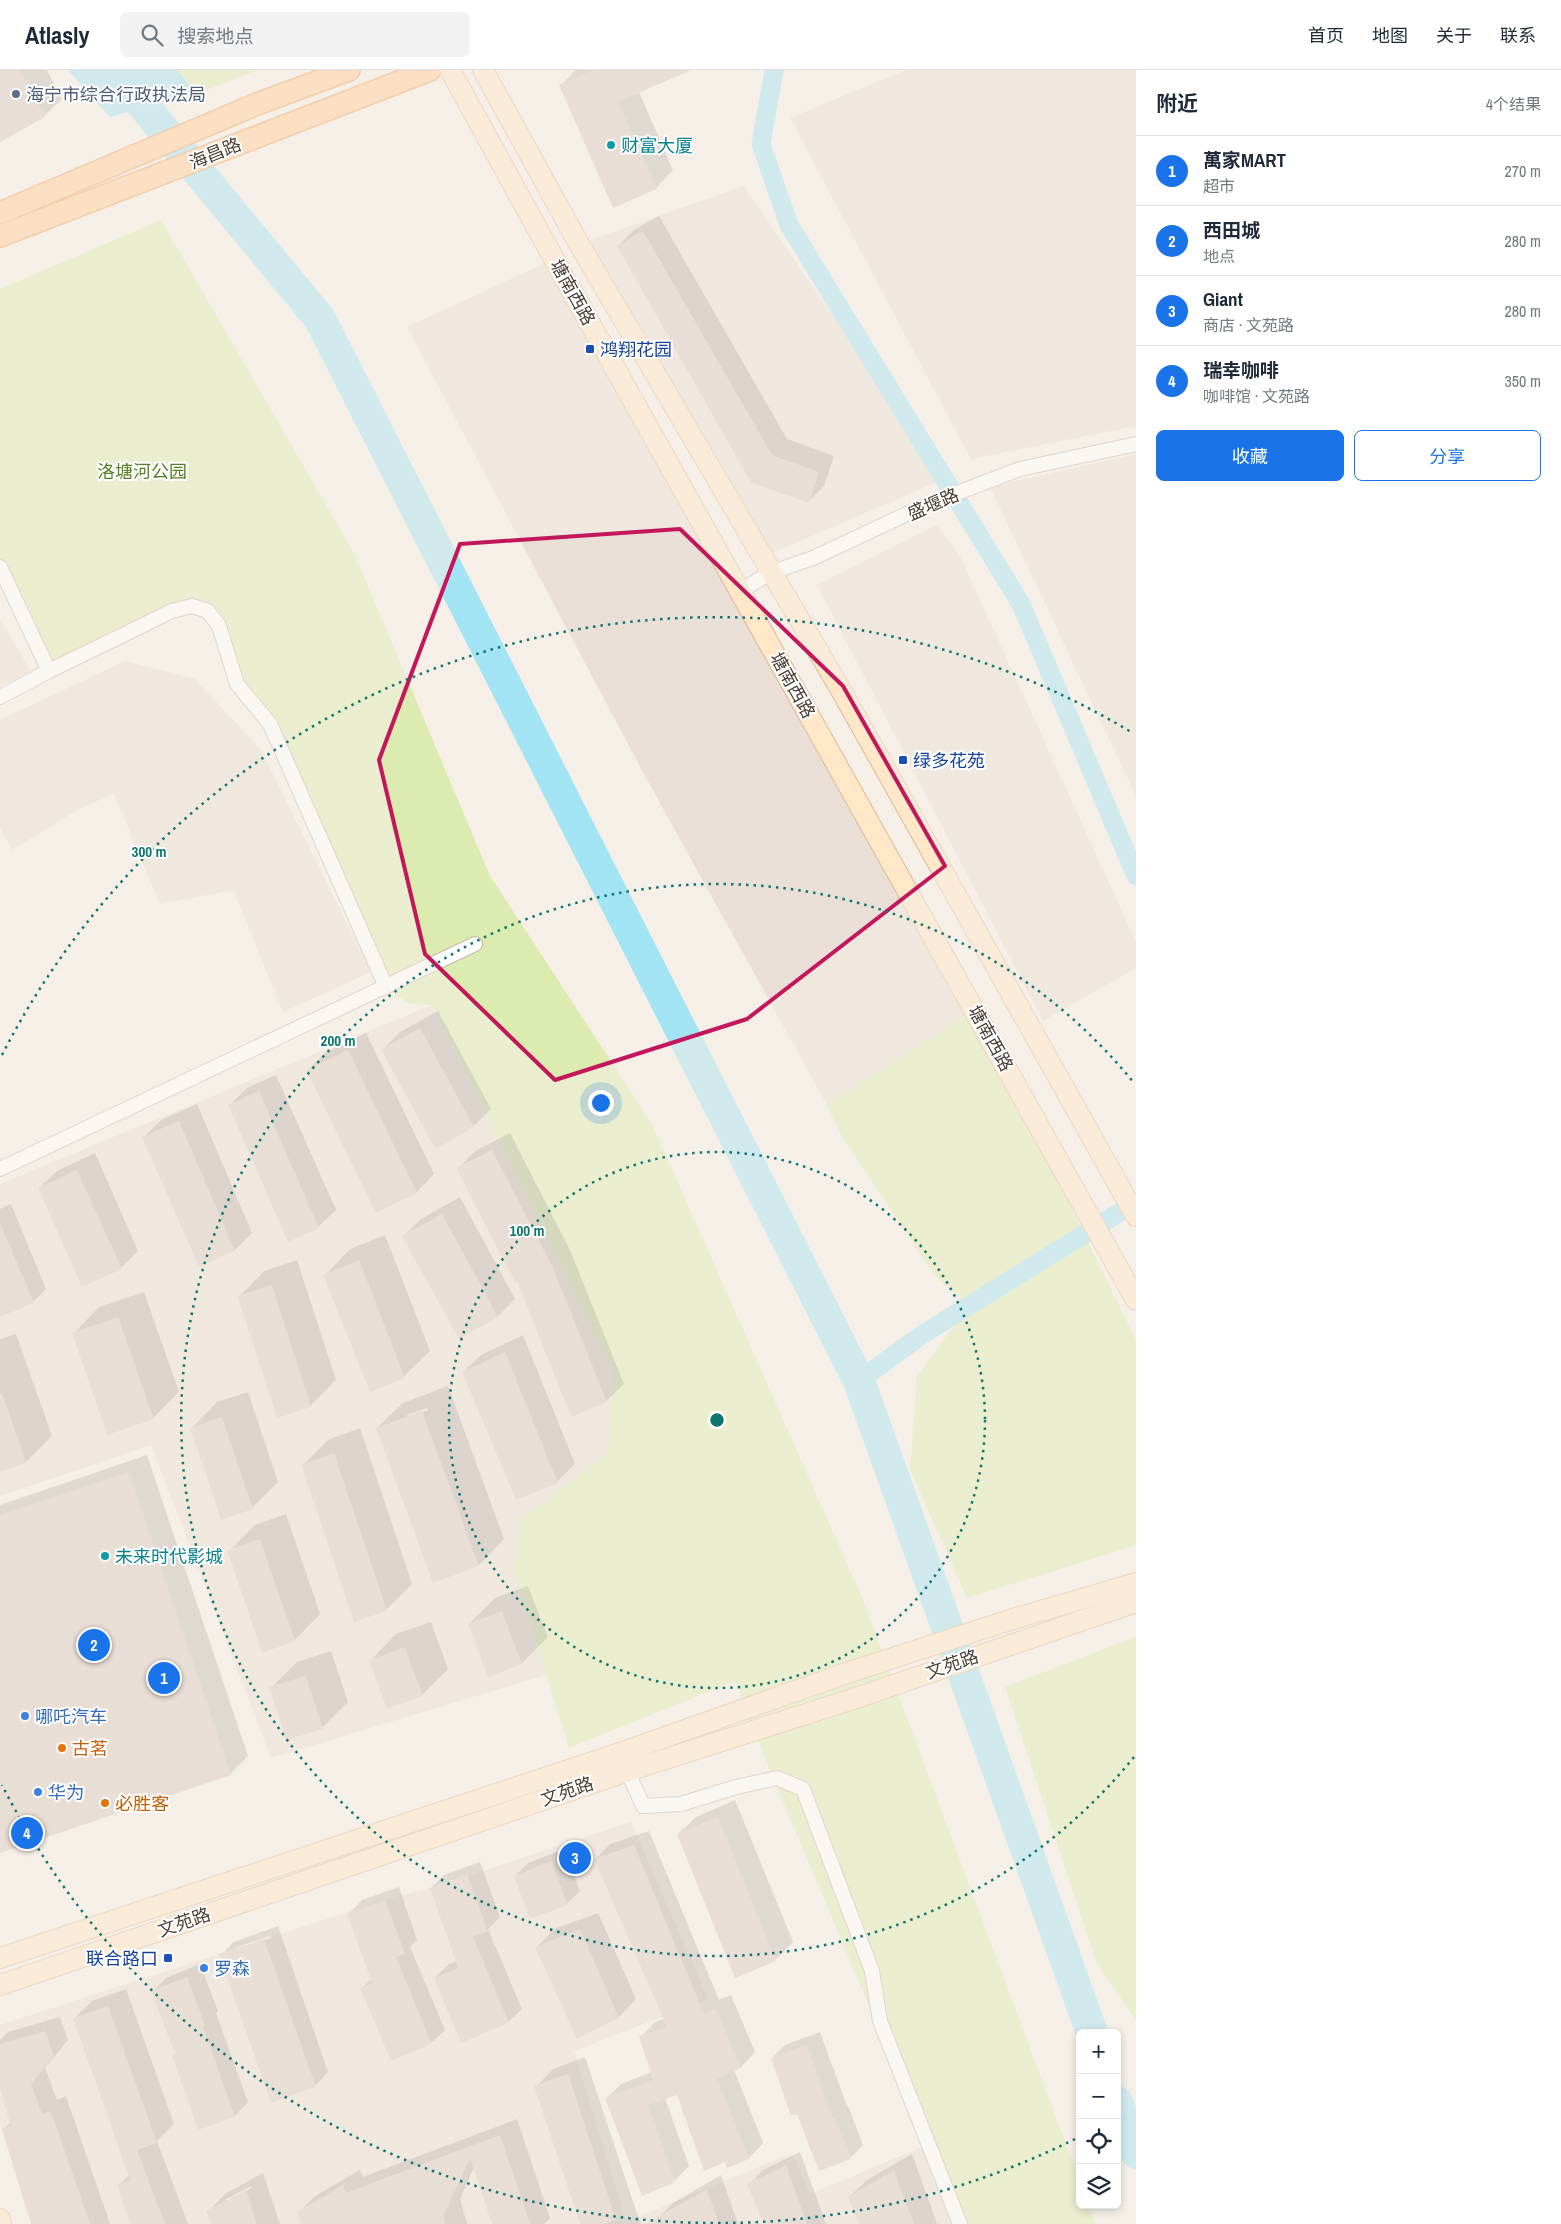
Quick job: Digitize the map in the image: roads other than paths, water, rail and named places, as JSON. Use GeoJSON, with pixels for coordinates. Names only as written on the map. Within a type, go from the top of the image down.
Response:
{"type":"FeatureCollection","features":[{"type":"Feature","properties":{"kind":"main road","name":"海昌路"},"geometry":{"type":"LineString","coordinates":[[0,213],[257,104],[350,70]]}},
{"type":"Feature","properties":{"kind":"main road","name":"海昌路"},"geometry":{"type":"LineString","coordinates":[[0,236],[430,70]]}},
{"type":"Feature","properties":{"kind":"main road","name":"塘南西路"},"geometry":{"type":"LineString","coordinates":[[450,70],[1116,1261],[1136,1300]]}},
{"type":"Feature","properties":{"kind":"main road","name":"塘南西路"},"geometry":{"type":"LineString","coordinates":[[483,70],[584,252],[842,692],[1136,1216]]}},
{"type":"Feature","properties":{"kind":"main road","name":"文苑路"},"geometry":{"type":"LineString","coordinates":[[0,1985],[624,1762],[846,1673],[1013,1619],[1136,1583]]}},
{"type":"Feature","properties":{"kind":"main road","name":"文苑路"},"geometry":{"type":"LineString","coordinates":[[0,1958],[624,1762],[856,1698],[1136,1602]]}},
{"type":"Feature","properties":{"kind":"main road"},"geometry":{"type":"LineString","coordinates":[[0,2219],[2,2224]]}},
{"type":"Feature","properties":{"kind":"street","name":"盛堰路"},"geometry":{"type":"LineString","coordinates":[[740,591],[772,572],[813,558],[928,504],[1020,469],[1136,444]]}},
{"type":"Feature","properties":{"kind":"street"},"geometry":{"type":"LineString","coordinates":[[0,567],[49,670]]}},
{"type":"Feature","properties":{"kind":"street"},"geometry":{"type":"LineString","coordinates":[[0,697],[49,670],[172,611],[192,606],[208,611],[219,626],[237,684],[270,724],[386,987]]}},
{"type":"Feature","properties":{"kind":"street"},"geometry":{"type":"LineString","coordinates":[[0,1169],[475,944]]}},
{"type":"Feature","properties":{"kind":"street"},"geometry":{"type":"LineString","coordinates":[[624,1762],[643,1806],[681,1804],[736,1787],[777,1778],[803,1790],[872,1971],[880,2021],[960,2224]]}},
{"type":"Feature","properties":{"kind":"water"},"geometry":{"type":"Polygon","coordinates":[[[68,70],[177,70],[196,94],[110,117],[68,70]]]}},
{"type":"Feature","properties":{"kind":"waterway"},"geometry":{"type":"LineString","coordinates":[[114,70],[320,319],[859,1381],[1091,2029]]}},
{"type":"Feature","properties":{"kind":"waterway"},"geometry":{"type":"LineString","coordinates":[[774,70],[761,144],[789,225],[1021,604],[1136,876]]}},
{"type":"Feature","properties":{"kind":"waterway"},"geometry":{"type":"LineString","coordinates":[[859,1381],[920,1336],[1136,1202]]}},
{"type":"Feature","properties":{"kind":"waterway"},"geometry":{"type":"LineString","coordinates":[[1121,2113],[1136,2153]]}},
{"type":"Feature","properties":{"kind":"place","name":"海宁市综合行政执法局"},"geometry":{"type":"Point","coordinates":[16,94]}},
{"type":"Feature","properties":{"kind":"place","name":"财富大厦"},"geometry":{"type":"Point","coordinates":[611,145]}},
{"type":"Feature","properties":{"kind":"place","name":"鸿翔花园"},"geometry":{"type":"Point","coordinates":[590,349]}},
{"type":"Feature","properties":{"kind":"place","name":"绿多花苑"},"geometry":{"type":"Point","coordinates":[903,760]}},
{"type":"Feature","properties":{"kind":"place","name":"未来时代影城"},"geometry":{"type":"Point","coordinates":[105,1556]}},
{"type":"Feature","properties":{"kind":"place","name":"西田城"},"geometry":{"type":"Point","coordinates":[94,1645]}},
{"type":"Feature","properties":{"kind":"place","name":"萬家MART"},"geometry":{"type":"Point","coordinates":[164,1678]}},
{"type":"Feature","properties":{"kind":"place","name":"哪吒汽车"},"geometry":{"type":"Point","coordinates":[25,1716]}},
{"type":"Feature","properties":{"kind":"place","name":"古茗"},"geometry":{"type":"Point","coordinates":[62,1748]}},
{"type":"Feature","properties":{"kind":"place","name":"华为"},"geometry":{"type":"Point","coordinates":[38,1792]}},
{"type":"Feature","properties":{"kind":"place","name":"必胜客"},"geometry":{"type":"Point","coordinates":[105,1803]}},
{"type":"Feature","properties":{"kind":"place","name":"瑞幸咖啡"},"geometry":{"type":"Point","coordinates":[27,1833]}},
{"type":"Feature","properties":{"kind":"place","name":"Giant"},"geometry":{"type":"Point","coordinates":[575,1858]}},
{"type":"Feature","properties":{"kind":"place","name":"联合路口"},"geometry":{"type":"Point","coordinates":[168,1958]}},
{"type":"Feature","properties":{"kind":"place","name":"罗森"},"geometry":{"type":"Point","coordinates":[204,1968]}},
{"type":"Feature","properties":{"kind":"park label","name":"洛塘河公园"},"geometry":{"type":"Point","coordinates":[142,471]}}]}
